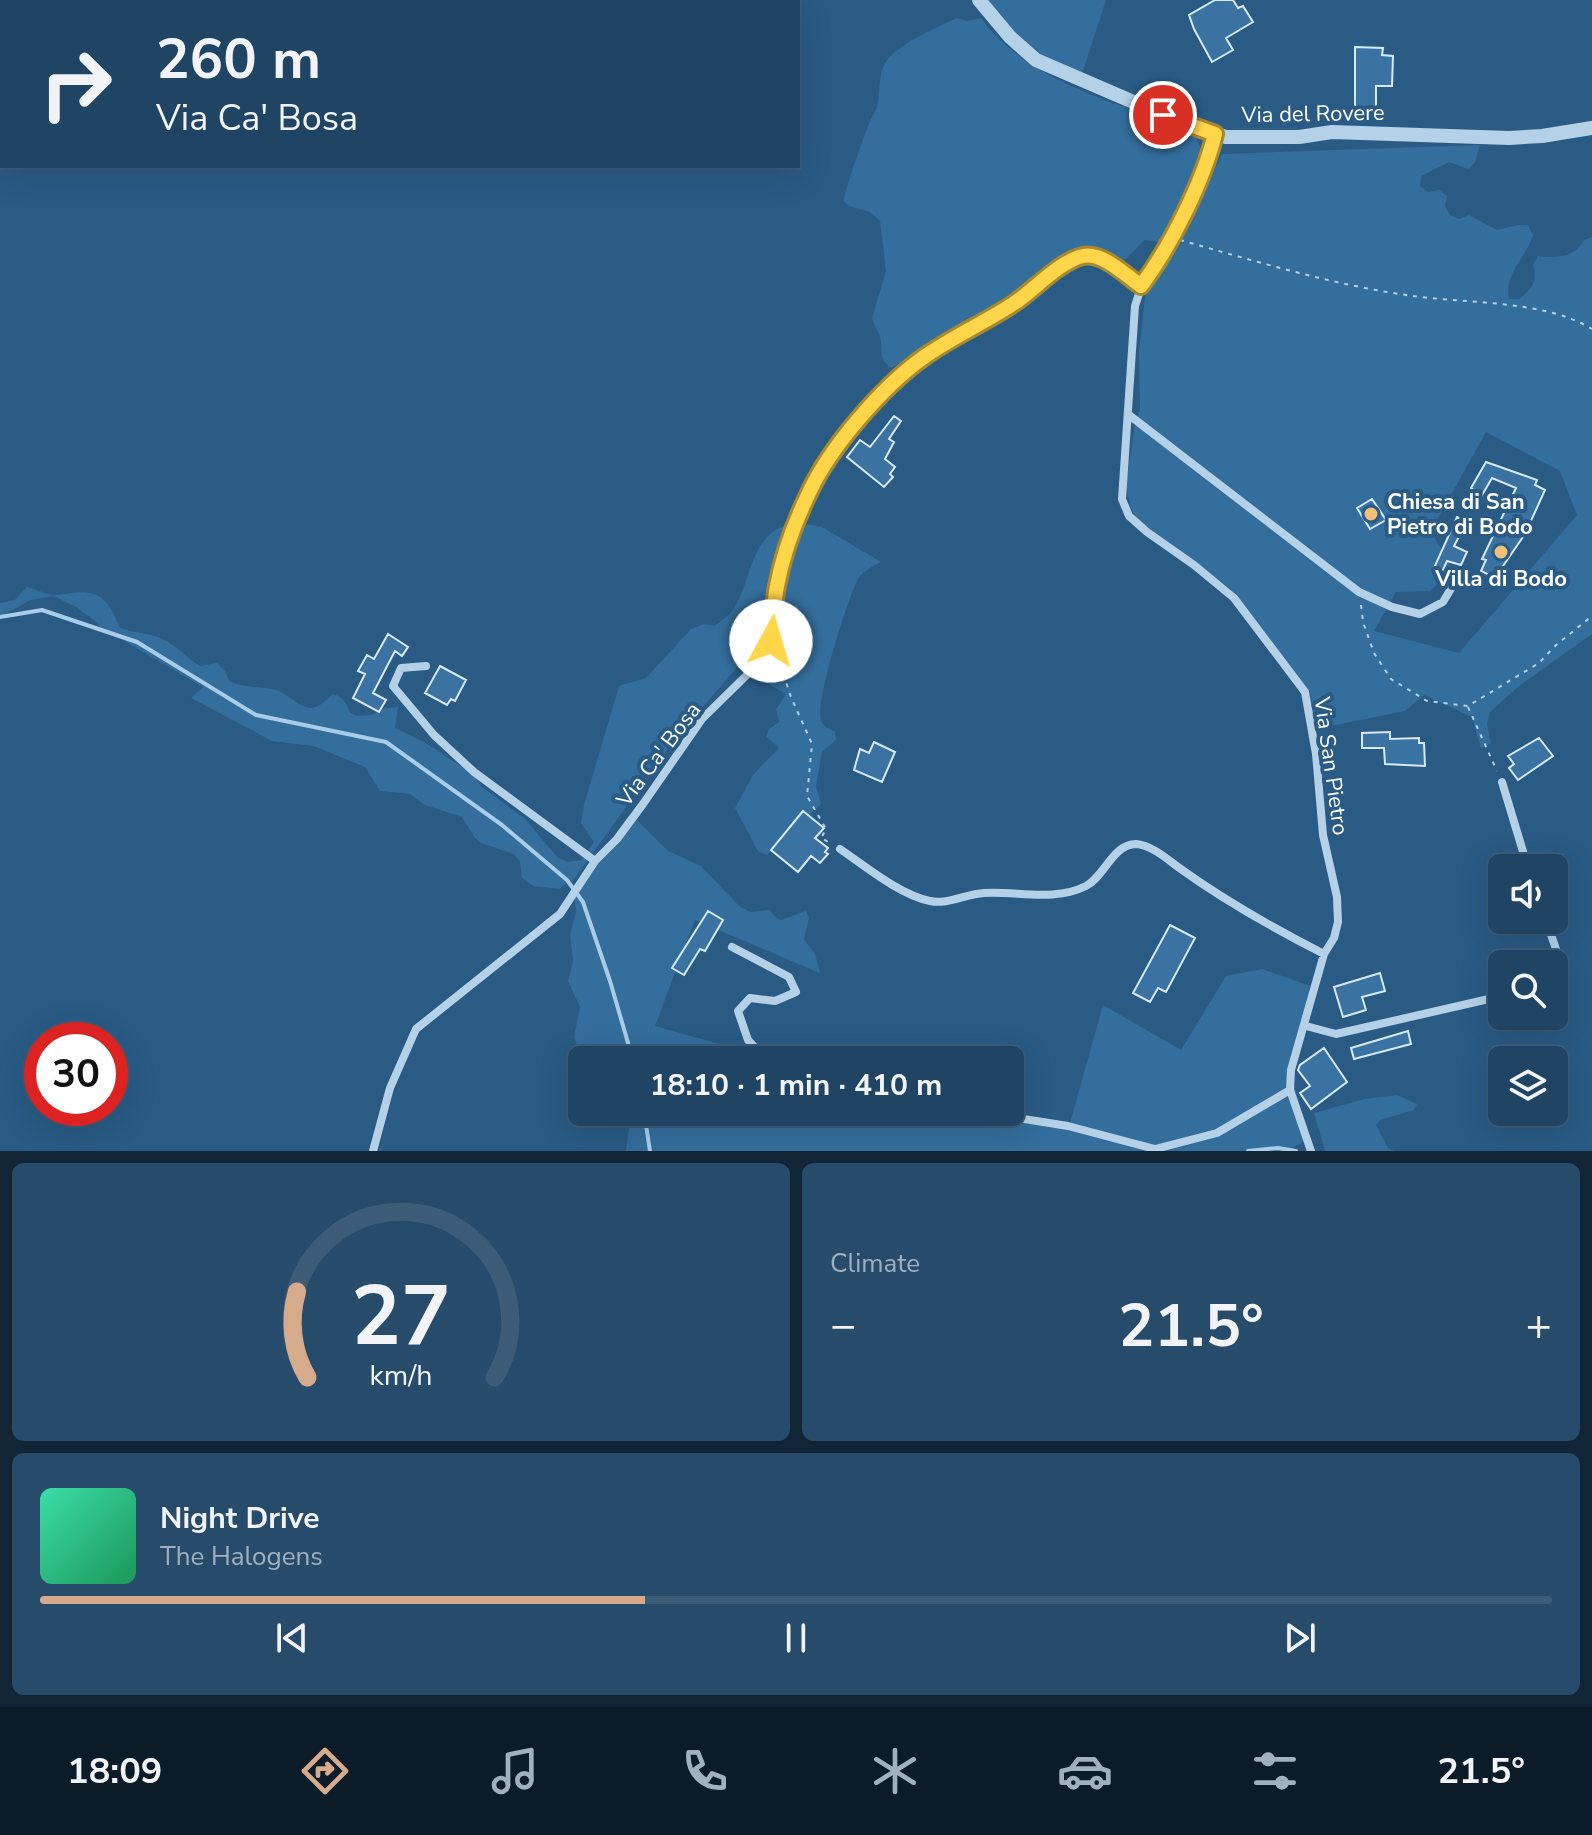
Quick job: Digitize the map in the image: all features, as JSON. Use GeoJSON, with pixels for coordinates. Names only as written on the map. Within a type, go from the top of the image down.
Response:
{"type":"FeatureCollection","features":[{"type":"Feature","properties":{"kind":"street","name":"Via del Rovere"},"geometry":{"type":"LineString","coordinates":[[979,0],[1010,37],[1036,60],[1145,108],[1215,134],[1249,139],[1332,132],[1509,138],[1592,128]]}},
{"type":"Feature","properties":{"kind":"street","name":"Via San Pietro"},"geometry":{"type":"LineString","coordinates":[[1215,134],[1208,160],[1170,237],[1141,286],[1135,306],[1122,499],[1129,516],[1147,532],[1234,598],[1305,692],[1316,754],[1323,835],[1337,897],[1336,930],[1324,954],[1291,1070],[1290,1090]]}},
{"type":"Feature","properties":{"kind":"street","name":"Via Ca' Bosa"},"geometry":{"type":"LineString","coordinates":[[373,1151],[390,1088],[416,1029],[560,914],[595,861],[617,839],[702,719],[760,662],[771,641],[776,588],[786,546],[808,494],[839,446],[877,398],[928,354],[1013,304],[1068,263],[1084,255],[1101,258],[1141,286]]}},
{"type":"Feature","properties":{"kind":"street"},"geometry":{"type":"LineString","coordinates":[[1129,415],[1359,592],[1392,607],[1420,614],[1443,602],[1461,572]]}},
{"type":"Feature","properties":{"kind":"street"},"geometry":{"type":"LineString","coordinates":[[426,666],[401,668],[393,686],[434,735],[474,772],[595,861]]}},
{"type":"Feature","properties":{"kind":"street"},"geometry":{"type":"LineString","coordinates":[[1502,782],[1524,854]]}},
{"type":"Feature","properties":{"kind":"street"},"geometry":{"type":"LineString","coordinates":[[840,849],[897,887],[930,901],[982,893],[1049,895],[1071,891],[1088,885],[1121,849],[1133,844],[1147,847],[1212,892],[1324,954]]}},
{"type":"Feature","properties":{"kind":"street"},"geometry":{"type":"LineString","coordinates":[[732,947],[789,977],[796,992],[775,1001],[750,998],[738,1011],[748,1040],[753,1046]]}},
{"type":"Feature","properties":{"kind":"street"},"geometry":{"type":"LineString","coordinates":[[1306,1026],[1336,1034],[1488,999]]}},
{"type":"Feature","properties":{"kind":"street"},"geometry":{"type":"LineString","coordinates":[[1024,1119],[1068,1126],[1155,1149],[1217,1133],[1290,1090],[1311,1151]]}},
{"type":"Feature","properties":{"kind":"path"},"geometry":{"type":"LineString","coordinates":[[1170,237],[1334,281],[1405,295],[1535,310],[1580,322],[1592,329]]}},
{"type":"Feature","properties":{"kind":"path"},"geometry":{"type":"LineString","coordinates":[[1359,592],[1363,622],[1374,653],[1391,679],[1427,701],[1468,706],[1539,663],[1592,616]]}},
{"type":"Feature","properties":{"kind":"path"},"geometry":{"type":"LineString","coordinates":[[771,641],[812,744],[807,796],[826,829],[821,838],[840,849]]}},
{"type":"Feature","properties":{"kind":"path"},"geometry":{"type":"LineString","coordinates":[[1468,706],[1502,782]]}},
{"type":"Feature","properties":{"kind":"shaded area"},"geometry":{"type":"Polygon","coordinates":[[[982,0],[1106,0],[1081,77],[1027,47],[982,0]]]}},
{"type":"Feature","properties":{"kind":"shaded area"},"geometry":{"type":"Polygon","coordinates":[[[957,18],[967,21],[981,18],[1001,41],[1025,60],[1078,89],[1194,132],[1201,150],[1198,171],[1167,243],[1144,240],[1126,259],[1114,260],[1088,250],[1076,250],[1061,259],[1026,291],[951,337],[891,368],[882,357],[880,337],[872,318],[886,271],[880,221],[870,212],[843,201],[858,152],[877,107],[881,76],[888,59],[911,41],[957,18]]]}},
{"type":"Feature","properties":{"kind":"shaded area"},"geometry":{"type":"Polygon","coordinates":[[[1480,145],[1475,162],[1468,169],[1449,162],[1421,176],[1420,186],[1428,192],[1439,190],[1447,196],[1445,206],[1450,215],[1459,219],[1469,215],[1497,230],[1528,225],[1533,235],[1510,281],[1509,299],[1519,299],[1530,288],[1535,276],[1533,265],[1538,256],[1570,254],[1584,240],[1592,237],[1592,634],[1519,686],[1490,712],[1487,724],[1491,743],[1481,748],[1472,717],[1424,695],[1405,711],[1316,729],[1310,691],[1232,590],[1139,523],[1131,508],[1126,487],[1140,408],[1139,353],[1145,297],[1180,245],[1222,154],[1480,145]],[[1486,432],[1431,531],[1453,571],[1430,591],[1396,592],[1374,631],[1459,653],[1577,515],[1560,471],[1486,432]]]}},
{"type":"Feature","properties":{"kind":"shaded area"},"geometry":{"type":"Polygon","coordinates":[[[800,523],[822,527],[881,562],[864,572],[857,581],[827,673],[821,720],[826,727],[835,731],[836,740],[822,752],[816,786],[821,804],[767,855],[758,851],[735,808],[753,775],[779,748],[766,736],[769,729],[779,722],[776,709],[786,694],[760,679],[754,655],[751,659],[800,523]]]}},
{"type":"Feature","properties":{"kind":"shaded area"},"geometry":{"type":"Polygon","coordinates":[[[791,524],[758,620],[738,666],[672,743],[572,882],[559,889],[533,886],[522,878],[520,862],[514,854],[481,843],[462,817],[425,805],[410,794],[380,791],[365,767],[314,746],[272,741],[191,698],[203,687],[121,639],[105,633],[76,607],[54,596],[30,600],[0,617],[0,603],[15,600],[27,587],[54,595],[90,593],[98,595],[110,607],[120,628],[165,640],[200,666],[217,663],[229,681],[279,691],[312,708],[333,694],[344,701],[350,713],[358,716],[398,707],[395,728],[424,742],[473,774],[481,786],[525,819],[558,858],[568,862],[581,860],[594,842],[581,823],[619,686],[646,678],[691,629],[704,624],[714,626],[729,615],[760,547],[767,537],[791,524]]]}},
{"type":"Feature","properties":{"kind":"shaded area"},"geometry":{"type":"Polygon","coordinates":[[[628,816],[636,819],[668,851],[701,866],[739,906],[750,912],[770,910],[781,920],[806,911],[809,918],[804,939],[815,954],[820,973],[695,920],[655,1026],[727,1046],[577,1046],[574,1037],[580,1007],[568,981],[573,961],[570,934],[576,912],[574,893],[628,816]]]}},
{"type":"Feature","properties":{"kind":"shaded area"},"geometry":{"type":"Polygon","coordinates":[[[1262,969],[1310,986],[1293,1080],[1309,1139],[1286,1151],[626,1151],[628,1126],[1024,1126],[1024,1123],[1068,1130],[1103,1005],[1181,1050],[1226,976],[1262,969]]]}},
{"type":"Feature","properties":{"kind":"shaded area"},"geometry":{"type":"Polygon","coordinates":[[[1397,1095],[1417,1104],[1414,1110],[1380,1120],[1376,1125],[1388,1148],[1394,1151],[1325,1151],[1314,1113],[1364,1099],[1397,1095]]]}},
{"type":"Feature","properties":{"kind":"building"},"geometry":{"type":"Polygon","coordinates":[[[1215,0],[1233,0],[1238,8],[1243,6],[1253,22],[1226,38],[1233,50],[1212,62],[1189,15],[1215,0]]]}},
{"type":"Feature","properties":{"kind":"building"},"geometry":{"type":"Polygon","coordinates":[[[1355,47],[1383,48],[1382,55],[1393,56],[1392,86],[1376,86],[1376,110],[1355,110],[1355,47]]]}},
{"type":"Feature","properties":{"kind":"building"},"geometry":{"type":"Polygon","coordinates":[[[894,416],[901,421],[889,439],[894,442],[885,459],[895,467],[890,474],[893,477],[884,487],[847,457],[860,440],[870,447],[894,416]]]}},
{"type":"Feature","properties":{"kind":"building"},"geometry":{"type":"Polygon","coordinates":[[[1486,462],[1537,480],[1535,485],[1545,490],[1525,534],[1503,566],[1500,580],[1481,571],[1486,560],[1482,559],[1516,488],[1492,478],[1481,497],[1471,488],[1486,462]]]}},
{"type":"Feature","properties":{"kind":"building","name":"Chiesa di San Pietro di Bodo"},"geometry":{"type":"Polygon","coordinates":[[[1372,499],[1386,520],[1370,529],[1357,508],[1372,499]]]}},
{"type":"Feature","properties":{"kind":"building"},"geometry":{"type":"Polygon","coordinates":[[[1457,517],[1467,522],[1454,546],[1467,552],[1461,565],[1447,561],[1442,572],[1434,568],[1457,517]]]}},
{"type":"Feature","properties":{"kind":"building"},"geometry":{"type":"Polygon","coordinates":[[[388,634],[408,647],[402,656],[395,651],[373,693],[386,700],[379,712],[353,698],[365,674],[358,671],[367,655],[374,659],[388,634]]]}},
{"type":"Feature","properties":{"kind":"building"},"geometry":{"type":"Polygon","coordinates":[[[440,666],[466,680],[455,701],[451,699],[447,705],[425,693],[440,666]]]}},
{"type":"Feature","properties":{"kind":"building"},"geometry":{"type":"Polygon","coordinates":[[[1390,732],[1390,739],[1419,738],[1419,743],[1424,743],[1425,766],[1385,764],[1384,748],[1362,748],[1362,733],[1390,732]]]}},
{"type":"Feature","properties":{"kind":"building"},"geometry":{"type":"Polygon","coordinates":[[[1539,738],[1553,756],[1518,780],[1509,768],[1514,764],[1508,756],[1539,738]]]}},
{"type":"Feature","properties":{"kind":"building"},"geometry":{"type":"Polygon","coordinates":[[[874,742],[895,752],[882,782],[854,770],[860,749],[869,753],[874,742]]]}},
{"type":"Feature","properties":{"kind":"building"},"geometry":{"type":"Polygon","coordinates":[[[803,811],[824,828],[815,838],[828,848],[825,852],[828,854],[820,863],[811,856],[798,872],[771,850],[803,811]]]}},
{"type":"Feature","properties":{"kind":"building"},"geometry":{"type":"Polygon","coordinates":[[[708,911],[723,920],[705,951],[700,949],[684,975],[672,968],[708,911]]]}},
{"type":"Feature","properties":{"kind":"building"},"geometry":{"type":"Polygon","coordinates":[[[1170,925],[1195,938],[1166,992],[1158,988],[1150,1002],[1133,993],[1170,925]]]}},
{"type":"Feature","properties":{"kind":"building"},"geometry":{"type":"Polygon","coordinates":[[[1380,973],[1385,991],[1362,997],[1366,1010],[1343,1017],[1334,987],[1380,973]]]}},
{"type":"Feature","properties":{"kind":"building"},"geometry":{"type":"Polygon","coordinates":[[[1408,1031],[1411,1044],[1354,1059],[1351,1048],[1408,1031]]]}},
{"type":"Feature","properties":{"kind":"building"},"geometry":{"type":"Polygon","coordinates":[[[1324,1048],[1347,1082],[1311,1109],[1300,1093],[1310,1086],[1298,1070],[1300,1065],[1324,1048]]]}},
{"type":"Feature","properties":{"kind":"waterway"},"geometry":{"type":"LineString","coordinates":[[0,617],[42,610],[137,642],[256,715],[386,742],[502,825],[567,880],[583,902],[629,1046]]}},
{"type":"Feature","properties":{"kind":"waterway"},"geometry":{"type":"LineString","coordinates":[[646,1126],[650,1151]]}},
{"type":"Feature","properties":{"kind":"waterway"},"geometry":{"type":"LineString","coordinates":[[1248,1151],[1278,1148],[1296,1151]]}},
{"type":"Feature","properties":{"kind":"place","name":"Chiesa di San Pietro di Bodo"},"geometry":{"type":"Point","coordinates":[1371,514]}},
{"type":"Feature","properties":{"kind":"place","name":"Villa di Bodo"},"geometry":{"type":"Point","coordinates":[1501,552]}},
{"type":"Feature","properties":{"kind":"route"},"geometry":{"type":"LineString","coordinates":[[771,641],[776,588],[786,546],[808,494],[839,446],[898,377],[928,354],[1013,304],[1068,263],[1084,255],[1101,258],[1141,286],[1194,191],[1208,160],[1215,134],[1163,115]]}}]}
